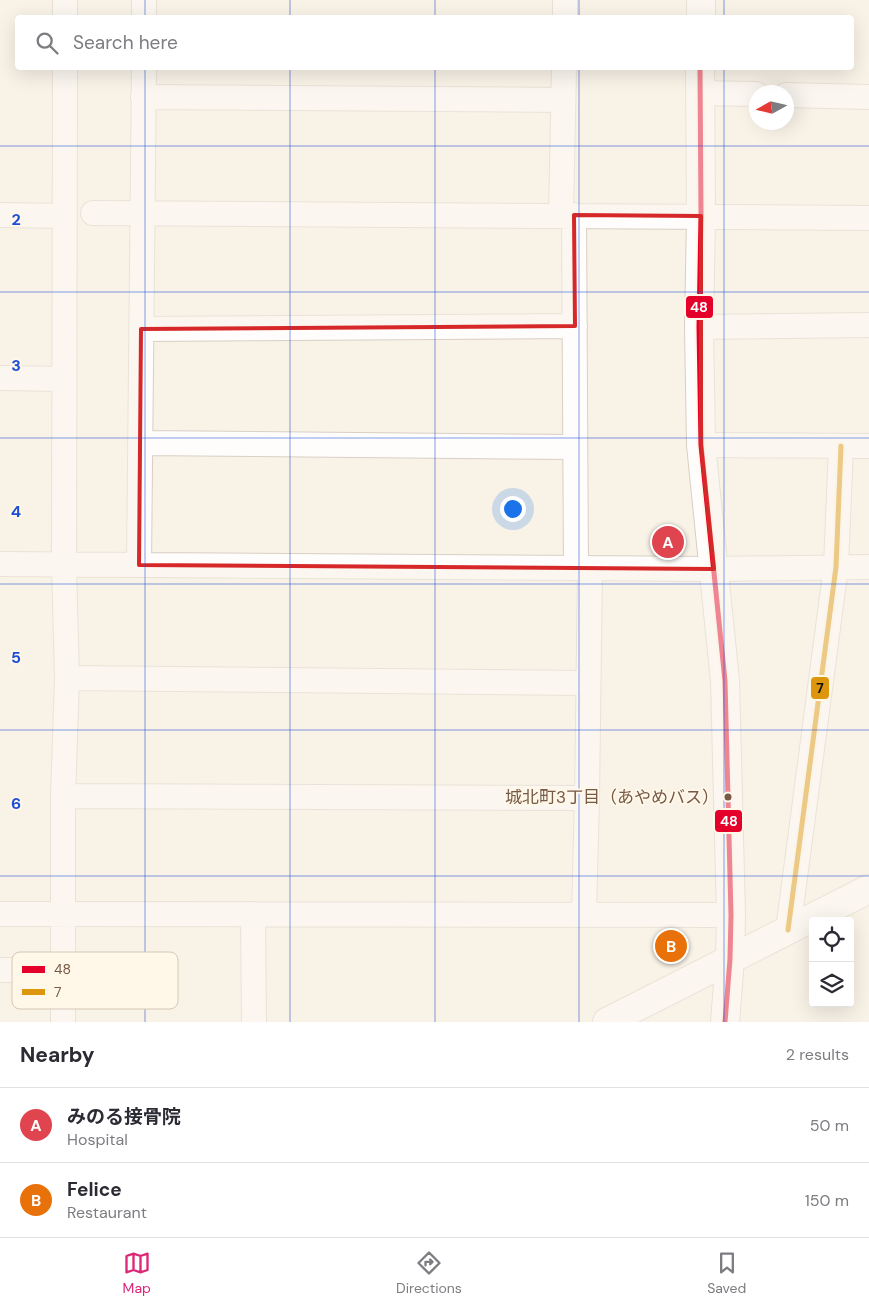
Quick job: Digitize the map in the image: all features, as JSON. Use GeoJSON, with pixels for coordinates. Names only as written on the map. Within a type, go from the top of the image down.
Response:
{"type":"FeatureCollection","features":[{"type":"Feature","properties":{"kind":"street"},"geometry":{"type":"LineString","coordinates":[[65,0],[65,15]]}},
{"type":"Feature","properties":{"kind":"street"},"geometry":{"type":"LineString","coordinates":[[144,0],[144,15]]}},
{"type":"Feature","properties":{"kind":"street"},"geometry":{"type":"LineString","coordinates":[[565,0],[565,15]]}},
{"type":"Feature","properties":{"kind":"street"},"geometry":{"type":"LineString","coordinates":[[701,0],[701,15]]}},
{"type":"Feature","properties":{"kind":"street"},"geometry":{"type":"LineString","coordinates":[[63,952],[66,678],[64,564],[65,70]]}},
{"type":"Feature","properties":{"kind":"street"},"geometry":{"type":"LineString","coordinates":[[139,565],[141,213],[144,70]]}},
{"type":"Feature","properties":{"kind":"street"},"geometry":{"type":"LineString","coordinates":[[564,70],[563,100],[575,326],[576,447],[588,683],[588,798],[584,915]]}},
{"type":"Feature","properties":{"kind":"street"},"geometry":{"type":"LineString","coordinates":[[729,1021],[731,915],[725,681],[701,445],[699,327],[701,216],[700,80],[749,92]]}},
{"type":"Feature","properties":{"kind":"street"},"geometry":{"type":"LineString","coordinates":[[794,95],[869,97]]}},
{"type":"Feature","properties":{"kind":"street"},"geometry":{"type":"LineString","coordinates":[[143,97],[563,100]]}},
{"type":"Feature","properties":{"kind":"street"},"geometry":{"type":"LineString","coordinates":[[93,213],[869,218]]}},
{"type":"Feature","properties":{"kind":"street"},"geometry":{"type":"LineString","coordinates":[[0,215],[65,216]]}},
{"type":"Feature","properties":{"kind":"street"},"geometry":{"type":"LineString","coordinates":[[699,327],[869,325]]}},
{"type":"Feature","properties":{"kind":"street"},"geometry":{"type":"LineString","coordinates":[[141,328],[575,326]]}},
{"type":"Feature","properties":{"kind":"street"},"geometry":{"type":"LineString","coordinates":[[0,378],[64,379]]}},
{"type":"Feature","properties":{"kind":"street"},"geometry":{"type":"LineString","coordinates":[[140,443],[576,447]]}},
{"type":"Feature","properties":{"kind":"street"},"geometry":{"type":"LineString","coordinates":[[701,445],[869,446]]}},
{"type":"Feature","properties":{"kind":"street"},"geometry":{"type":"LineString","coordinates":[[788,930],[836,568],[841,446]]}},
{"type":"Feature","properties":{"kind":"street"},"geometry":{"type":"LineString","coordinates":[[0,564],[714,569],[869,567]]}},
{"type":"Feature","properties":{"kind":"street"},"geometry":{"type":"LineString","coordinates":[[66,678],[588,683]]}},
{"type":"Feature","properties":{"kind":"street"},"geometry":{"type":"LineString","coordinates":[[64,796],[588,798]]}},
{"type":"Feature","properties":{"kind":"street"},"geometry":{"type":"LineString","coordinates":[[609,1021],[869,889]]}},
{"type":"Feature","properties":{"kind":"street"},"geometry":{"type":"LineString","coordinates":[[0,914],[731,915]]}},
{"type":"Feature","properties":{"kind":"street"},"geometry":{"type":"LineString","coordinates":[[253,914],[254,1022]]}},
{"type":"Feature","properties":{"kind":"street"},"geometry":{"type":"LineString","coordinates":[[63,1009],[63,1022]]}},
{"type":"Feature","properties":{"kind":"highlighted area"},"geometry":{"type":"Polygon","coordinates":[[[574,215],[701,216],[701,445],[714,569],[139,565],[141,329],[575,326],[574,215]]]}},
{"type":"Feature","properties":{"kind":"transit line","name":"48"},"geometry":{"type":"LineString","coordinates":[[700,70],[701,216],[699,327],[701,445],[725,681],[731,915],[725,1022]]}},
{"type":"Feature","properties":{"kind":"transit line","name":"7"},"geometry":{"type":"LineString","coordinates":[[788,930],[836,567],[841,446]]}},
{"type":"Feature","properties":{"kind":"place","name":"みのる接骨院"},"geometry":{"type":"Point","coordinates":[668,542]}},
{"type":"Feature","properties":{"kind":"place","name":"城北町3丁目（あやめバス）"},"geometry":{"type":"Point","coordinates":[728,797]}},
{"type":"Feature","properties":{"kind":"place","name":"Felice"},"geometry":{"type":"Point","coordinates":[671,946]}}]}
